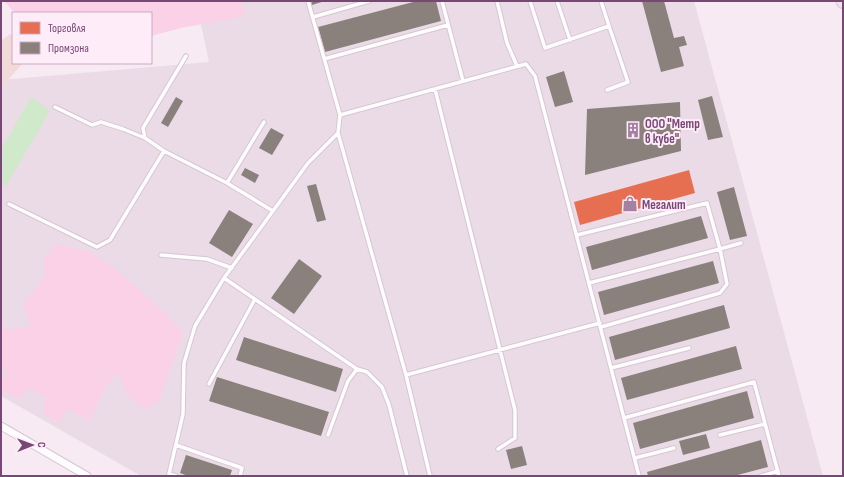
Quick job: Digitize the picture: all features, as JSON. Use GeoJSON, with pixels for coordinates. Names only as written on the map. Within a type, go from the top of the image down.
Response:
{"type":"FeatureCollection","features":[{"type":"Feature","properties":{"kind":"street"},"geometry":{"type":"LineString","coordinates":[[1,426],[87,476]]}},
{"type":"Feature","properties":{"kind":"lane"},"geometry":{"type":"LineString","coordinates":[[308,1],[340,115],[338,133],[406,375],[430,476]]}},
{"type":"Feature","properties":{"kind":"lane"},"geometry":{"type":"LineString","coordinates":[[312,17],[369,1]]}},
{"type":"Feature","properties":{"kind":"lane"},"geometry":{"type":"LineString","coordinates":[[442,1],[463,81]]}},
{"type":"Feature","properties":{"kind":"lane"},"geometry":{"type":"LineString","coordinates":[[497,1],[507,43],[518,66]]}},
{"type":"Feature","properties":{"kind":"lane"},"geometry":{"type":"LineString","coordinates":[[530,1],[545,48],[609,26]]}},
{"type":"Feature","properties":{"kind":"lane"},"geometry":{"type":"LineString","coordinates":[[558,1],[570,40]]}},
{"type":"Feature","properties":{"kind":"lane"},"geometry":{"type":"LineString","coordinates":[[601,1],[628,82],[607,90]]}},
{"type":"Feature","properties":{"kind":"lane"},"geometry":{"type":"LineString","coordinates":[[324,59],[448,25]]}},
{"type":"Feature","properties":{"kind":"lane"},"geometry":{"type":"LineString","coordinates":[[145,138],[143,128],[186,56]]}},
{"type":"Feature","properties":{"kind":"lane"},"geometry":{"type":"LineString","coordinates":[[340,115],[526,64],[535,76],[640,476]]}},
{"type":"Feature","properties":{"kind":"lane"},"geometry":{"type":"LineString","coordinates":[[435,89],[515,410],[515,438],[498,449]]}},
{"type":"Feature","properties":{"kind":"lane"},"geometry":{"type":"LineString","coordinates":[[55,107],[92,125],[101,122],[145,138],[164,151],[227,183],[273,211]]}},
{"type":"Feature","properties":{"kind":"lane"},"geometry":{"type":"LineString","coordinates":[[227,183],[264,122]]}},
{"type":"Feature","properties":{"kind":"lane"},"geometry":{"type":"LineString","coordinates":[[176,476],[169,474],[183,414],[184,363],[195,326],[224,278],[308,163],[338,133]]}},
{"type":"Feature","properties":{"kind":"lane"},"geometry":{"type":"LineString","coordinates":[[9,204],[97,247],[110,240],[164,151]]}},
{"type":"Feature","properties":{"kind":"lane"},"geometry":{"type":"LineString","coordinates":[[577,235],[707,203],[720,249],[728,284],[720,293],[601,328]]}},
{"type":"Feature","properties":{"kind":"lane"},"geometry":{"type":"LineString","coordinates":[[589,283],[740,243]]}},
{"type":"Feature","properties":{"kind":"lane"},"geometry":{"type":"LineString","coordinates":[[161,255],[207,259],[232,268]]}},
{"type":"Feature","properties":{"kind":"lane"},"geometry":{"type":"LineString","coordinates":[[224,278],[357,369],[367,372],[382,387],[389,405],[408,476]]}},
{"type":"Feature","properties":{"kind":"lane"},"geometry":{"type":"LineString","coordinates":[[209,384],[255,299]]}},
{"type":"Feature","properties":{"kind":"lane"},"geometry":{"type":"LineString","coordinates":[[406,375],[600,323]]}},
{"type":"Feature","properties":{"kind":"lane"},"geometry":{"type":"LineString","coordinates":[[612,368],[689,348]]}},
{"type":"Feature","properties":{"kind":"lane"},"geometry":{"type":"LineString","coordinates":[[328,435],[348,381],[357,369]]}},
{"type":"Feature","properties":{"kind":"lane"},"geometry":{"type":"LineString","coordinates":[[624,418],[754,382],[779,476]]}},
{"type":"Feature","properties":{"kind":"lane"},"geometry":{"type":"LineString","coordinates":[[720,435],[765,424]]}},
{"type":"Feature","properties":{"kind":"lane"},"geometry":{"type":"LineString","coordinates":[[176,445],[242,468],[240,476]]}},
{"type":"Feature","properties":{"kind":"lane"},"geometry":{"type":"LineString","coordinates":[[635,458],[674,448]]}},
{"type":"Feature","properties":{"kind":"lane"},"geometry":{"type":"LineString","coordinates":[[761,476],[778,471]]}},
{"type":"Feature","properties":{"kind":"shaded area"},"geometry":{"type":"Polygon","coordinates":[[[196,1],[694,1],[823,476],[141,476],[1,396],[1,80],[209,62],[196,1]]]}},
{"type":"Feature","properties":{"kind":"shaded area"},"geometry":{"type":"Polygon","coordinates":[[[10,34],[12,35],[12,64],[22,64],[1,88],[1,41],[10,34]]]}},
{"type":"Feature","properties":{"kind":"shaded area"},"geometry":{"type":"Polygon","coordinates":[[[31,97],[50,111],[6,186],[1,184],[1,150],[31,97]]]}},
{"type":"Feature","properties":{"kind":"sand"},"geometry":{"type":"Polygon","coordinates":[[[4,1],[241,1],[246,16],[181,28],[152,36],[152,12],[14,12],[4,1]]]}},
{"type":"Feature","properties":{"kind":"sand"},"geometry":{"type":"Polygon","coordinates":[[[56,244],[90,252],[114,268],[160,308],[183,332],[159,401],[145,409],[127,395],[118,372],[103,390],[91,421],[67,409],[60,423],[43,414],[45,397],[30,388],[18,399],[1,389],[1,382],[7,372],[1,366],[1,331],[31,326],[23,304],[44,278],[44,260],[56,244]]]}},
{"type":"Feature","properties":{"kind":"building: Торговля"},"geometry":{"type":"Polygon","coordinates":[[[689,170],[695,193],[580,225],[574,202],[689,170]]]}},
{"type":"Feature","properties":{"kind":"building: Промзона"},"geometry":{"type":"Polygon","coordinates":[[[311,1],[325,1],[312,5],[311,1]]]}},
{"type":"Feature","properties":{"kind":"building: Промзона"},"geometry":{"type":"Polygon","coordinates":[[[417,1],[436,1],[441,21],[325,52],[318,27],[417,1]]]}},
{"type":"Feature","properties":{"kind":"building: Промзона"},"geometry":{"type":"Polygon","coordinates":[[[642,1],[664,1],[674,38],[684,36],[687,45],[679,47],[684,66],[661,72],[642,1]]]}},
{"type":"Feature","properties":{"kind":"building: Промзона"},"geometry":{"type":"Polygon","coordinates":[[[564,71],[573,102],[555,107],[546,77],[564,71]]]}},
{"type":"Feature","properties":{"kind":"building: Промзона"},"geometry":{"type":"Polygon","coordinates":[[[712,96],[723,137],[708,140],[698,100],[712,96]]]}},
{"type":"Feature","properties":{"kind":"building: Промзона"},"geometry":{"type":"Polygon","coordinates":[[[176,97],[183,101],[168,127],[161,123],[176,97]]]}},
{"type":"Feature","properties":{"kind":"building: Промзона","name":"ООО \"Метр в кубе\""},"geometry":{"type":"Polygon","coordinates":[[[680,102],[681,151],[585,175],[587,109],[680,102]]]}},
{"type":"Feature","properties":{"kind":"building: Промзона"},"geometry":{"type":"Polygon","coordinates":[[[271,128],[284,135],[272,155],[259,148],[271,128]]]}},
{"type":"Feature","properties":{"kind":"building: Промзона"},"geometry":{"type":"Polygon","coordinates":[[[245,168],[259,175],[255,183],[241,175],[245,168]]]}},
{"type":"Feature","properties":{"kind":"building: Промзона"},"geometry":{"type":"Polygon","coordinates":[[[316,184],[326,220],[317,222],[307,186],[316,184]]]}},
{"type":"Feature","properties":{"kind":"building: Промзона"},"geometry":{"type":"Polygon","coordinates":[[[734,187],[747,236],[730,240],[717,192],[734,187]]]}},
{"type":"Feature","properties":{"kind":"building: Промзона"},"geometry":{"type":"Polygon","coordinates":[[[229,210],[253,224],[232,257],[209,243],[229,210]]]}},
{"type":"Feature","properties":{"kind":"building: Промзона"},"geometry":{"type":"Polygon","coordinates":[[[701,216],[708,238],[592,270],[586,247],[701,216]]]}},
{"type":"Feature","properties":{"kind":"building: Промзона"},"geometry":{"type":"Polygon","coordinates":[[[299,259],[322,276],[294,314],[271,298],[299,259]]]}},
{"type":"Feature","properties":{"kind":"building: Промзона"},"geometry":{"type":"Polygon","coordinates":[[[713,261],[719,283],[604,315],[598,292],[713,261]]]}},
{"type":"Feature","properties":{"kind":"building: Промзона"},"geometry":{"type":"Polygon","coordinates":[[[724,305],[730,328],[615,360],[609,337],[724,305]]]}},
{"type":"Feature","properties":{"kind":"building: Промзона"},"geometry":{"type":"Polygon","coordinates":[[[244,337],[343,369],[336,392],[236,360],[244,337]]]}},
{"type":"Feature","properties":{"kind":"building: Промзона"},"geometry":{"type":"Polygon","coordinates":[[[736,346],[742,369],[627,400],[621,378],[736,346]]]}},
{"type":"Feature","properties":{"kind":"building: Промзона"},"geometry":{"type":"Polygon","coordinates":[[[217,377],[329,412],[321,436],[209,401],[217,377]]]}},
{"type":"Feature","properties":{"kind":"building: Промзона"},"geometry":{"type":"Polygon","coordinates":[[[747,391],[754,418],[640,449],[633,423],[747,391]]]}},
{"type":"Feature","properties":{"kind":"building: Промзона"},"geometry":{"type":"Polygon","coordinates":[[[706,434],[710,448],[683,455],[679,441],[706,434]]]}},
{"type":"Feature","properties":{"kind":"building: Промзона"},"geometry":{"type":"Polygon","coordinates":[[[761,440],[768,467],[734,476],[648,476],[647,472],[761,440]]]}},
{"type":"Feature","properties":{"kind":"building: Промзона"},"geometry":{"type":"Polygon","coordinates":[[[522,446],[527,465],[511,469],[506,450],[522,446]]]}},
{"type":"Feature","properties":{"kind":"building: Промзона"},"geometry":{"type":"Polygon","coordinates":[[[186,455],[232,470],[230,476],[188,476],[180,473],[186,455]]]}},
{"type":"Feature","properties":{"kind":"place","name":"ООО \"Метр в кубе\""},"geometry":{"type":"Point","coordinates":[633,130]}},
{"type":"Feature","properties":{"kind":"place","name":"Мегалит"},"geometry":{"type":"Point","coordinates":[630,204]}}]}
